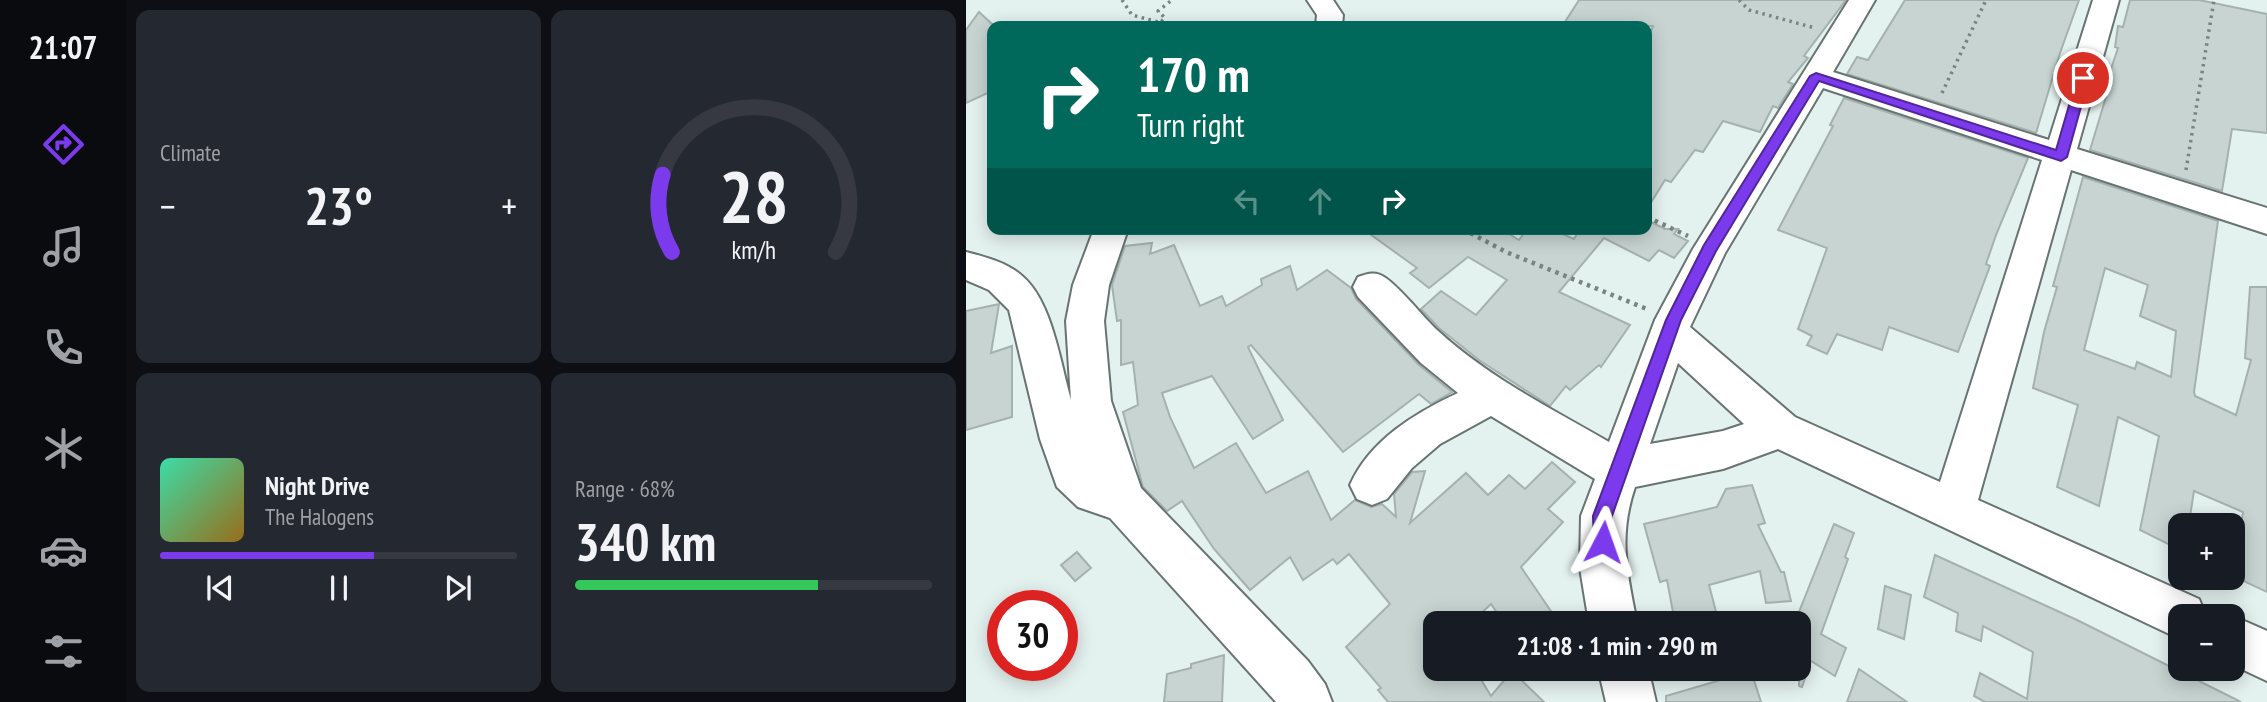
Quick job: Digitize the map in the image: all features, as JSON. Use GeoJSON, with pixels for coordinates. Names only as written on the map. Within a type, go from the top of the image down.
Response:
{"type":"FeatureCollection","features":[{"type":"Feature","properties":{"kind":"street"},"geometry":{"type":"LineString","coordinates":[[1320,0],[1330,15],[1329,21]]}},
{"type":"Feature","properties":{"kind":"street"},"geometry":{"type":"LineString","coordinates":[[1612,611],[1603,568],[1603,516],[1640,407],[1672,326],[1710,249],[1863,0]]}},
{"type":"Feature","properties":{"kind":"street"},"geometry":{"type":"LineString","coordinates":[[1954,508],[2106,0]]}},
{"type":"Feature","properties":{"kind":"street"},"geometry":{"type":"LineString","coordinates":[[1816,76],[1931,116],[2267,221]]}},
{"type":"Feature","properties":{"kind":"street"},"geometry":{"type":"LineString","coordinates":[[1109,235],[1091,285],[1085,321],[1091,401],[1124,501],[1290,679],[1307,702]]}},
{"type":"Feature","properties":{"kind":"street"},"geometry":{"type":"LineString","coordinates":[[966,266],[1006,281],[1019,292],[1027,309],[1060,439],[1072,473],[1093,492],[1124,501]]}},
{"type":"Feature","properties":{"kind":"street"},"geometry":{"type":"LineString","coordinates":[[1371,287],[1428,346],[1493,396],[1619,470],[1723,450],[1780,430]]}},
{"type":"Feature","properties":{"kind":"street"},"geometry":{"type":"LineString","coordinates":[[1672,326],[1780,430],[1954,508],[2168,609]]}},
{"type":"Feature","properties":{"kind":"street"},"geometry":{"type":"LineString","coordinates":[[1372,485],[1401,447],[1452,414],[1493,396]]}},
{"type":"Feature","properties":{"kind":"street"},"geometry":{"type":"LineString","coordinates":[[2245,646],[2267,656]]}},
{"type":"Feature","properties":{"kind":"street"},"geometry":{"type":"LineString","coordinates":[[1626,681],[1631,702]]}},
{"type":"Feature","properties":{"kind":"path"},"geometry":{"type":"LineString","coordinates":[[1122,0],[1126,12],[1153,21]]}},
{"type":"Feature","properties":{"kind":"path"},"geometry":{"type":"LineString","coordinates":[[1163,21],[1165,18],[1158,11],[1172,0]]}},
{"type":"Feature","properties":{"kind":"path"},"geometry":{"type":"LineString","coordinates":[[1739,0],[1749,10],[1841,36]]}},
{"type":"Feature","properties":{"kind":"path"},"geometry":{"type":"LineString","coordinates":[[1931,116],[1986,0]]}},
{"type":"Feature","properties":{"kind":"path"},"geometry":{"type":"LineString","coordinates":[[2182,195],[2214,0]]}},
{"type":"Feature","properties":{"kind":"path"},"geometry":{"type":"LineString","coordinates":[[1652,220],[1673,228],[1710,249]]}},
{"type":"Feature","properties":{"kind":"path"},"geometry":{"type":"LineString","coordinates":[[1474,235],[1506,252],[1672,326]]}},
{"type":"Feature","properties":{"kind":"building"},"geometry":{"type":"Polygon","coordinates":[[[1579,0],[1846,0],[1804,56],[1808,58],[1788,82],[1793,84],[1778,108],[1773,106],[1760,132],[1723,121],[1703,152],[1695,150],[1671,182],[1665,180],[1652,201],[1652,21],[1566,21],[1579,0]]]}},
{"type":"Feature","properties":{"kind":"building"},"geometry":{"type":"Polygon","coordinates":[[[1905,0],[2079,0],[2036,133],[1847,74],[1857,57],[1868,60],[1905,0]]]}},
{"type":"Feature","properties":{"kind":"building"},"geometry":{"type":"Polygon","coordinates":[[[2130,0],[2199,0],[2267,14],[2267,133],[2232,129],[2222,191],[2090,150],[2106,97],[2102,96],[2118,48],[2115,47],[2118,26],[2123,27],[2130,0]]]}},
{"type":"Feature","properties":{"kind":"building"},"geometry":{"type":"Polygon","coordinates":[[[979,12],[989,21],[987,93],[966,103],[966,30],[979,12]]]}},
{"type":"Feature","properties":{"kind":"building"},"geometry":{"type":"Polygon","coordinates":[[[1844,98],[2028,158],[1996,235],[1986,264],[1990,266],[1958,352],[1889,327],[1882,350],[1837,334],[1827,354],[1807,345],[1812,336],[1798,329],[1827,248],[1778,230],[1833,126],[1830,125],[1844,98]]]}},
{"type":"Feature","properties":{"kind":"building"},"geometry":{"type":"Polygon","coordinates":[[[2083,177],[2218,221],[2194,392],[2195,396],[2236,415],[2251,360],[2245,358],[2250,287],[2267,287],[2267,592],[2245,582],[2243,512],[2194,491],[2191,513],[2168,513],[2168,544],[2140,530],[2159,436],[2118,417],[2099,506],[2057,487],[2078,405],[2033,388],[2044,332],[2057,287],[2053,286],[2083,177]],[[2105,268],[2084,350],[2135,369],[2137,362],[2171,377],[2176,331],[2140,316],[2148,285],[2105,268]]]}},
{"type":"Feature","properties":{"kind":"building"},"geometry":{"type":"Polygon","coordinates":[[[1652,222],[1665,229],[1678,229],[1674,234],[1688,241],[1674,258],[1659,250],[1649,261],[1604,238],[1559,292],[1630,325],[1601,367],[1599,365],[1570,390],[1566,386],[1550,406],[1479,360],[1439,328],[1421,309],[1441,291],[1476,315],[1507,280],[1468,257],[1429,288],[1410,273],[1417,268],[1371,235],[1511,235],[1519,240],[1523,235],[1565,235],[1574,239],[1576,235],[1652,235],[1652,222]]]}},
{"type":"Feature","properties":{"kind":"building"},"geometry":{"type":"Polygon","coordinates":[[[1152,243],[1150,254],[1174,245],[1200,306],[1222,296],[1226,306],[1262,285],[1261,279],[1290,266],[1297,290],[1327,270],[1351,288],[1356,299],[1419,365],[1452,392],[1431,404],[1419,394],[1343,452],[1251,345],[1248,347],[1283,420],[1253,439],[1212,376],[1162,393],[1194,468],[1236,443],[1266,493],[1308,471],[1331,520],[1355,500],[1371,507],[1382,504],[1396,517],[1394,494],[1412,472],[1425,471],[1410,523],[1466,473],[1488,495],[1509,475],[1525,489],[1552,462],[1575,482],[1548,509],[1563,522],[1521,567],[1551,611],[1496,611],[1491,604],[1484,611],[1423,611],[1423,681],[1482,681],[1491,696],[1504,681],[1522,681],[1544,702],[1388,702],[1378,690],[1381,688],[1346,647],[1390,604],[1349,554],[1337,564],[1333,559],[1303,580],[1290,557],[1250,590],[1214,549],[1182,501],[1167,511],[1143,487],[1123,412],[1138,405],[1133,362],[1121,365],[1121,320],[1117,321],[1112,285],[1125,246],[1152,243]]]}},
{"type":"Feature","properties":{"kind":"building"},"geometry":{"type":"Polygon","coordinates":[[[999,304],[991,353],[1012,346],[1012,417],[966,430],[966,311],[999,304]]]}},
{"type":"Feature","properties":{"kind":"building"},"geometry":{"type":"Polygon","coordinates":[[[1752,485],[1765,523],[1758,525],[1781,572],[1784,572],[1791,601],[1766,603],[1760,571],[1709,585],[1716,611],[1673,611],[1667,580],[1660,582],[1644,524],[1717,507],[1726,489],[1752,485]]]}},
{"type":"Feature","properties":{"kind":"building"},"geometry":{"type":"Polygon","coordinates":[[[1834,524],[1854,533],[1845,557],[1848,559],[1821,634],[1846,648],[1835,676],[1811,661],[1811,611],[1799,611],[1834,524]]]}},
{"type":"Feature","properties":{"kind":"building"},"geometry":{"type":"Polygon","coordinates":[[[1077,552],[1091,568],[1075,581],[1061,565],[1077,552]]]}},
{"type":"Feature","properties":{"kind":"building"},"geometry":{"type":"Polygon","coordinates":[[[1935,555],[2077,620],[2168,666],[2168,681],[2199,681],[2241,702],[1985,702],[1974,696],[1980,673],[2027,699],[2033,652],[1983,626],[1981,641],[1956,631],[1958,613],[1924,597],[1935,555]]]}},
{"type":"Feature","properties":{"kind":"building"},"geometry":{"type":"Polygon","coordinates":[[[1885,586],[1911,595],[1904,639],[1878,629],[1885,586]]]}},
{"type":"Feature","properties":{"kind":"building"},"geometry":{"type":"Polygon","coordinates":[[[1224,655],[1222,702],[1164,702],[1167,674],[1224,655]]]}},
{"type":"Feature","properties":{"kind":"building"},"geometry":{"type":"Polygon","coordinates":[[[1859,669],[1907,702],[1847,702],[1859,669]]]}},
{"type":"Feature","properties":{"kind":"building"},"geometry":{"type":"Polygon","coordinates":[[[1717,681],[1754,681],[1761,702],[1666,702],[1666,696],[1717,681]]]}},
{"type":"Feature","properties":{"kind":"route"},"geometry":{"type":"LineString","coordinates":[[1603,542],[1603,516],[1640,407],[1674,320],[1710,249],[1816,76],[2061,157],[2083,78]]}}]}
